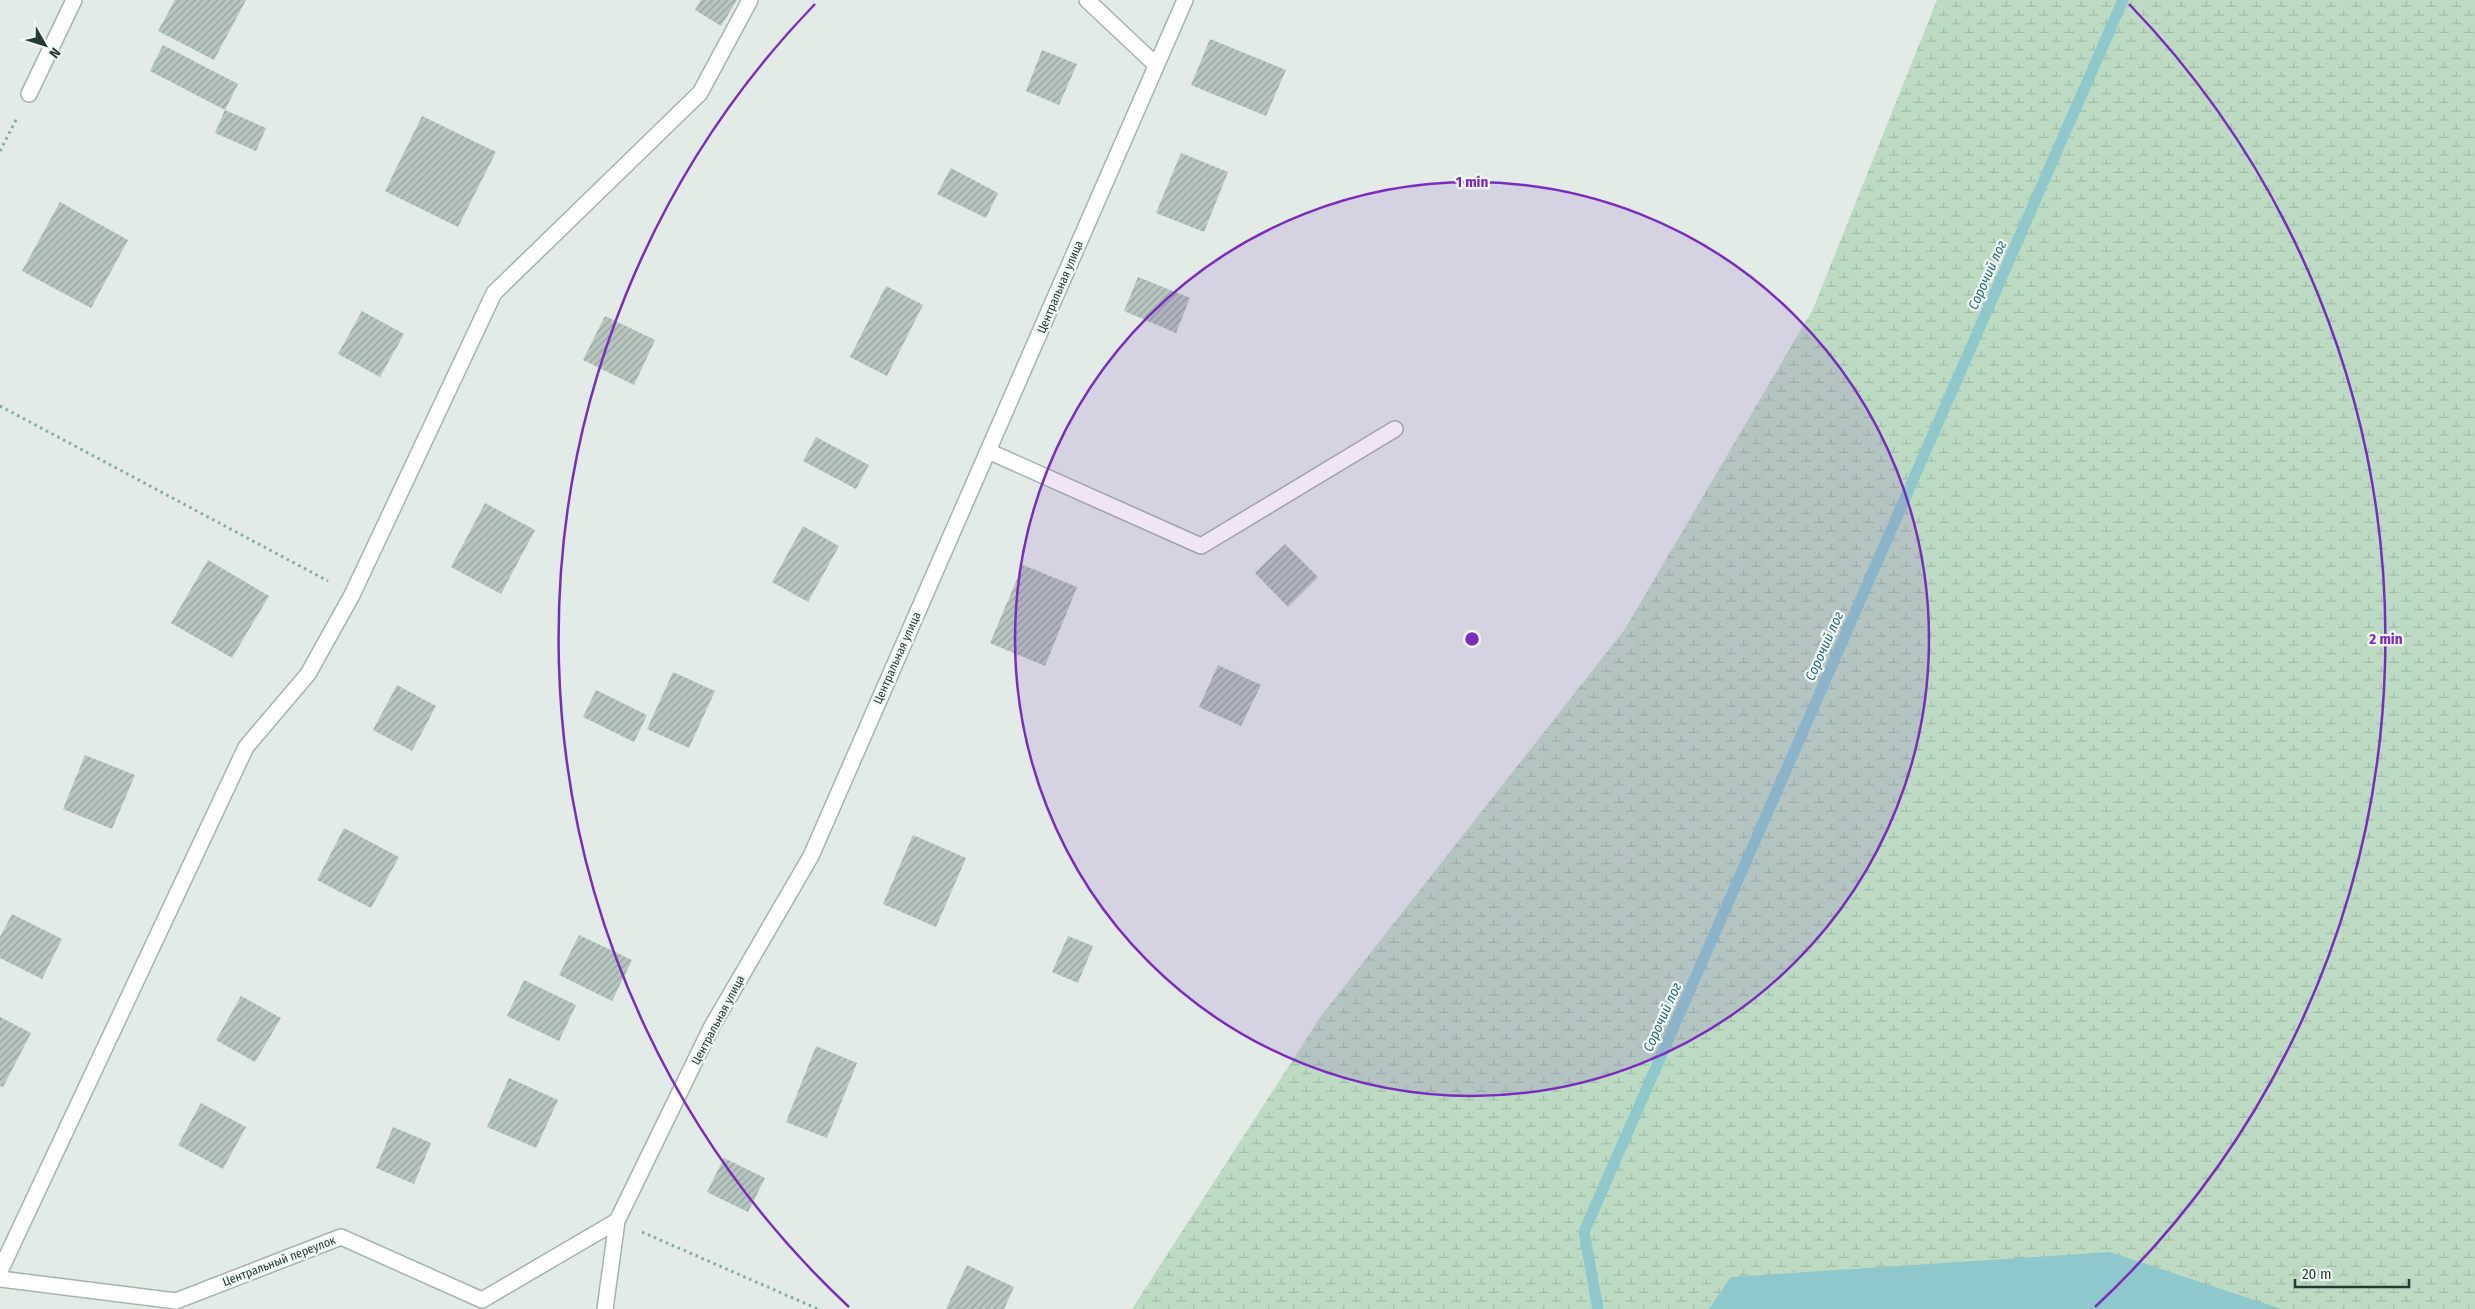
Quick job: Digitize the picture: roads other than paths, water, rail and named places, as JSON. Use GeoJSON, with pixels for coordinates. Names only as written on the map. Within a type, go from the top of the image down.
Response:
{"type":"FeatureCollection","features":[{"type":"Feature","properties":{"kind":"street"},"geometry":{"type":"LineString","coordinates":[[29,94],[74,0]]}},
{"type":"Feature","properties":{"kind":"street"},"geometry":{"type":"LineString","coordinates":[[0,1271],[246,747],[308,674],[352,595],[494,293],[700,93],[750,0]]}},
{"type":"Feature","properties":{"kind":"street"},"geometry":{"type":"LineString","coordinates":[[1087,0],[1156,65]]}},
{"type":"Feature","properties":{"kind":"street","name":"Центральная улица"},"geometry":{"type":"LineString","coordinates":[[605,1309],[617,1221],[712,1028],[810,856],[1185,0]]}},
{"type":"Feature","properties":{"kind":"street"},"geometry":{"type":"LineString","coordinates":[[988,451],[1201,546],[1395,429]]}},
{"type":"Feature","properties":{"kind":"street","name":"Центральный переулок"},"geometry":{"type":"LineString","coordinates":[[0,1279],[176,1301],[341,1237],[482,1300],[617,1221]]}},
{"type":"Feature","properties":{"kind":"water"},"geometry":{"type":"Polygon","coordinates":[[[2110,1252],[2281,1309],[1709,1309],[1731,1277],[2110,1252]]]}},
{"type":"Feature","properties":{"kind":"waterway","name":"Сорочий лог"},"geometry":{"type":"LineString","coordinates":[[1598,1309],[1584,1232],[2123,0]]}}]}
